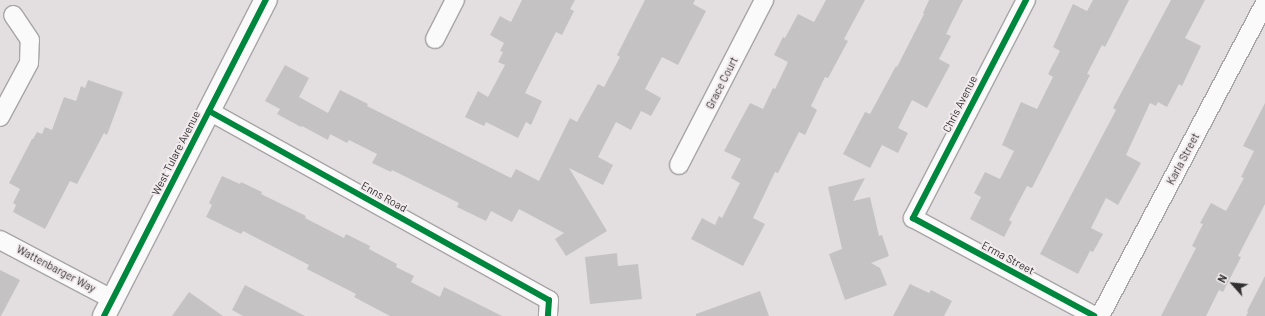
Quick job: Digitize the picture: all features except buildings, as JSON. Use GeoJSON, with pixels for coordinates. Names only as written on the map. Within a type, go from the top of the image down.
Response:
{"type":"FeatureCollection","features":[{"type":"Feature","properties":{"kind":"street","name":"West Tulare Avenue"},"geometry":{"type":"LineString","coordinates":[[108,307],[266,0]]}},
{"type":"Feature","properties":{"kind":"street"},"geometry":{"type":"LineString","coordinates":[[435,39],[455,0]]}},
{"type":"Feature","properties":{"kind":"street","name":"Grace Court"},"geometry":{"type":"LineString","coordinates":[[679,165],[764,0]]}},
{"type":"Feature","properties":{"kind":"street","name":"Chris Avenue"},"geometry":{"type":"LineString","coordinates":[[913,218],[1026,0]]}},
{"type":"Feature","properties":{"kind":"street","name":"Karla Street"},"geometry":{"type":"LineString","coordinates":[[1100,316],[1265,2]]}},
{"type":"Feature","properties":{"kind":"street"},"geometry":{"type":"LineString","coordinates":[[0,117],[29,63],[30,40],[13,15]]}},
{"type":"Feature","properties":{"kind":"street","name":"Enns Road"},"geometry":{"type":"LineString","coordinates":[[208,111],[548,308]]}},
{"type":"Feature","properties":{"kind":"street","name":"Erma Street"},"geometry":{"type":"LineString","coordinates":[[913,218],[1094,316]]}},
{"type":"Feature","properties":{"kind":"street","name":"Wattenbarger Way"},"geometry":{"type":"LineString","coordinates":[[0,240],[108,307]]}},
{"type":"Feature","properties":{"kind":"cycle path"},"geometry":{"type":"LineString","coordinates":[[104,316],[266,0]]}},
{"type":"Feature","properties":{"kind":"cycle path"},"geometry":{"type":"LineString","coordinates":[[1026,0],[913,218],[1094,316]]}},
{"type":"Feature","properties":{"kind":"cycle path"},"geometry":{"type":"LineString","coordinates":[[209,111],[549,300],[548,316]]}}]}
